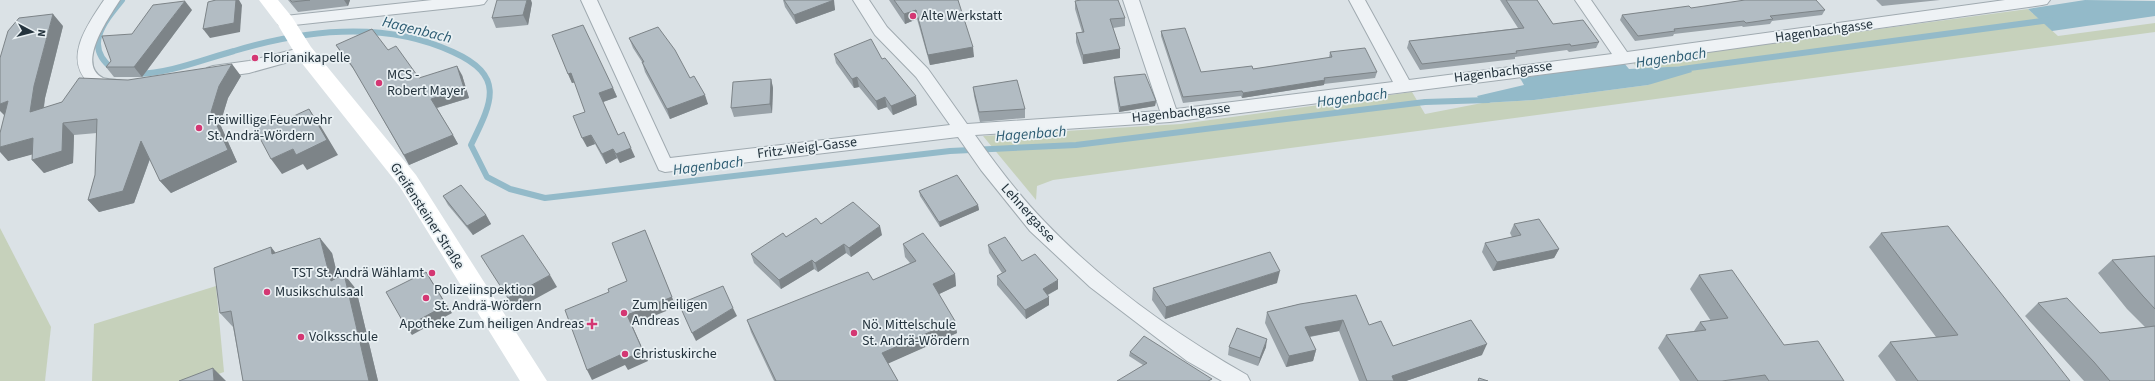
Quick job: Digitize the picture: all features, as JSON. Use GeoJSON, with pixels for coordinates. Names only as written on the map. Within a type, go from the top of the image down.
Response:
{"type":"FeatureCollection","features":[{"type":"Feature","properties":{"kind":"main road","name":"Greifensteiner Straße"},"geometry":{"type":"LineString","coordinates":[[268,0],[288,26],[304,52],[408,181],[534,381]]}},
{"type":"Feature","properties":{"kind":"street"},"geometry":{"type":"LineString","coordinates":[[112,0],[96,24],[87,45],[84,63],[88,74],[99,83],[131,85]]}},
{"type":"Feature","properties":{"kind":"street"},"geometry":{"type":"LineString","coordinates":[[288,26],[479,0]]}},
{"type":"Feature","properties":{"kind":"street","name":"Fritz-Weigl-Gasse"},"geometry":{"type":"LineString","coordinates":[[588,0],[665,165],[965,134]]}},
{"type":"Feature","properties":{"kind":"street","name":"Lehnergasse"},"geometry":{"type":"LineString","coordinates":[[861,0],[881,31],[922,73],[987,165],[1037,226],[1097,282],[1194,355],[1240,381]]}},
{"type":"Feature","properties":{"kind":"street"},"geometry":{"type":"LineString","coordinates":[[1131,0],[1170,116]]}},
{"type":"Feature","properties":{"kind":"street"},"geometry":{"type":"LineString","coordinates":[[1357,0],[1403,84]]}},
{"type":"Feature","properties":{"kind":"street"},"geometry":{"type":"LineString","coordinates":[[1583,0],[1623,58]]}},
{"type":"Feature","properties":{"kind":"street","name":"Hagenbachgasse"},"geometry":{"type":"LineString","coordinates":[[965,134],[1170,116],[1403,84],[1623,58],[2042,0]]}},
{"type":"Feature","properties":{"kind":"street"},"geometry":{"type":"LineString","coordinates":[[200,74],[249,67],[304,52]]}},
{"type":"Feature","properties":{"kind":"green space"},"geometry":{"type":"Polygon","coordinates":[[[2028,9],[2058,36],[2155,23],[2155,32],[1053,180],[1037,186],[1036,200],[983,136],[1181,124],[1412,92],[1425,114],[1482,103],[1534,100],[1648,85],[1687,66],[1637,69],[1633,62],[2028,9]]]}},
{"type":"Feature","properties":{"kind":"green space"},"geometry":{"type":"Polygon","coordinates":[[[0,228],[51,327],[45,381],[0,381],[0,228]]]}},
{"type":"Feature","properties":{"kind":"green space"},"geometry":{"type":"Polygon","coordinates":[[[216,286],[224,372],[198,381],[92,381],[94,324],[216,286]]]}},
{"type":"Feature","properties":{"kind":"water"},"geometry":{"type":"Polygon","coordinates":[[[2085,0],[2155,1],[2155,16],[2052,31],[2028,9],[2085,0]]]}},
{"type":"Feature","properties":{"kind":"water"},"geometry":{"type":"Polygon","coordinates":[[[1624,63],[1629,69],[1688,66],[1692,72],[1648,85],[1534,100],[1482,103],[1477,96],[1524,85],[1520,78],[1624,63]]]}},
{"type":"Feature","properties":{"kind":"building"},"geometry":{"type":"Polygon","coordinates":[[[216,0],[236,0],[234,23],[203,29],[208,2],[216,0]]]}},
{"type":"Feature","properties":{"kind":"building"},"geometry":{"type":"Polygon","coordinates":[[[290,0],[310,0],[292,2],[290,0]]]}},
{"type":"Feature","properties":{"kind":"building"},"geometry":{"type":"Polygon","coordinates":[[[497,0],[527,0],[523,15],[492,18],[497,0]]]}},
{"type":"Feature","properties":{"kind":"building"},"geometry":{"type":"Polygon","coordinates":[[[784,0],[834,0],[794,15],[784,0]]]}},
{"type":"Feature","properties":{"kind":"building"},"geometry":{"type":"Polygon","coordinates":[[[894,0],[958,0],[973,47],[928,55],[916,10],[904,14],[894,0]]]}},
{"type":"Feature","properties":{"kind":"building"},"geometry":{"type":"Polygon","coordinates":[[[1118,0],[1125,18],[1110,19],[1120,49],[1083,55],[1076,33],[1084,32],[1075,1],[1118,0]]]}},
{"type":"Feature","properties":{"kind":"building"},"geometry":{"type":"Polygon","coordinates":[[[1506,0],[1537,0],[1553,24],[1583,20],[1599,42],[1571,46],[1570,44],[1516,51],[1517,53],[1422,64],[1409,41],[1524,28],[1506,0]]]}},
{"type":"Feature","properties":{"kind":"building"},"geometry":{"type":"Polygon","coordinates":[[[1745,0],[1816,0],[1825,10],[1770,16],[1773,19],[1746,23],[1744,21],[1674,29],[1675,31],[1638,36],[1622,15],[1689,6],[1691,8],[1745,0]]]}},
{"type":"Feature","properties":{"kind":"building"},"geometry":{"type":"Polygon","coordinates":[[[185,1],[134,67],[106,67],[111,61],[102,36],[132,34],[153,5],[185,1]]]}},
{"type":"Feature","properties":{"kind":"building"},"geometry":{"type":"Polygon","coordinates":[[[53,14],[34,86],[30,112],[62,102],[79,78],[128,80],[232,64],[219,86],[211,112],[228,150],[160,181],[141,141],[123,191],[88,200],[95,175],[97,119],[63,123],[62,151],[32,160],[33,138],[0,147],[0,133],[8,101],[0,104],[0,58],[8,31],[19,18],[53,14]]]}},
{"type":"Feature","properties":{"kind":"building"},"geometry":{"type":"Polygon","coordinates":[[[583,25],[613,88],[599,93],[618,135],[624,132],[631,148],[616,154],[613,149],[602,154],[591,135],[582,138],[573,116],[585,112],[571,73],[568,74],[552,35],[583,25]]]}},
{"type":"Feature","properties":{"kind":"building"},"geometry":{"type":"Polygon","coordinates":[[[658,27],[675,50],[690,78],[694,76],[705,95],[667,109],[642,62],[644,62],[629,38],[658,27]]]}},
{"type":"Feature","properties":{"kind":"building"},"geometry":{"type":"Polygon","coordinates":[[[1185,28],[1201,72],[1252,66],[1253,69],[1332,57],[1330,52],[1365,48],[1377,72],[1324,78],[1325,80],[1243,93],[1242,91],[1183,97],[1161,31],[1185,28]]]}},
{"type":"Feature","properties":{"kind":"building"},"geometry":{"type":"Polygon","coordinates":[[[372,29],[388,50],[396,46],[419,78],[457,66],[464,88],[431,99],[453,135],[404,155],[352,66],[336,45],[372,29]]]}},
{"type":"Feature","properties":{"kind":"building"},"geometry":{"type":"Polygon","coordinates":[[[871,39],[882,59],[885,58],[916,96],[891,106],[885,97],[876,101],[857,77],[852,79],[834,54],[871,39]]]}},
{"type":"Feature","properties":{"kind":"building"},"geometry":{"type":"Polygon","coordinates":[[[1145,74],[1156,101],[1120,107],[1114,77],[1145,74]]]}},
{"type":"Feature","properties":{"kind":"building"},"geometry":{"type":"Polygon","coordinates":[[[771,79],[770,104],[731,108],[733,82],[771,79]]]}},
{"type":"Feature","properties":{"kind":"building"},"geometry":{"type":"Polygon","coordinates":[[[1017,80],[1025,109],[979,112],[973,87],[1017,80]]]}},
{"type":"Feature","properties":{"kind":"building"},"geometry":{"type":"Polygon","coordinates":[[[309,109],[327,140],[296,155],[293,149],[271,159],[254,127],[280,115],[283,121],[309,109]]]}},
{"type":"Feature","properties":{"kind":"building"},"geometry":{"type":"Polygon","coordinates":[[[957,175],[978,205],[939,222],[919,191],[957,175]]]}},
{"type":"Feature","properties":{"kind":"building"},"geometry":{"type":"Polygon","coordinates":[[[461,185],[486,215],[467,226],[443,196],[461,185]]]}},
{"type":"Feature","properties":{"kind":"building"},"geometry":{"type":"Polygon","coordinates":[[[853,202],[880,226],[849,248],[844,244],[815,263],[812,260],[779,280],[751,254],[783,233],[786,237],[816,218],[821,224],[853,202]]]}},
{"type":"Feature","properties":{"kind":"building"},"geometry":{"type":"Polygon","coordinates":[[[1539,219],[1559,249],[1497,262],[1485,243],[1521,235],[1514,224],[1539,219]]]}},
{"type":"Feature","properties":{"kind":"building"},"geometry":{"type":"Polygon","coordinates":[[[1948,226],[2070,381],[1918,381],[1890,342],[1958,335],[1881,233],[1948,226]]]}},
{"type":"Feature","properties":{"kind":"building"},"geometry":{"type":"Polygon","coordinates":[[[645,230],[672,297],[627,315],[643,351],[623,360],[620,355],[587,370],[565,310],[609,292],[608,289],[627,281],[612,243],[645,230]]]}},
{"type":"Feature","properties":{"kind":"building","name":"Nö. Mittelschule St. Andrä-Wördern"},"geometry":{"type":"Polygon","coordinates":[[[923,233],[955,274],[933,284],[955,321],[882,353],[898,381],[776,381],[747,320],[868,272],[873,280],[916,261],[903,244],[923,233]]]}},
{"type":"Feature","properties":{"kind":"building"},"geometry":{"type":"Polygon","coordinates":[[[523,235],[550,275],[508,298],[481,256],[523,235]]]}},
{"type":"Feature","properties":{"kind":"building"},"geometry":{"type":"Polygon","coordinates":[[[1005,237],[1022,261],[1035,254],[1058,280],[1043,289],[1049,297],[1025,310],[997,276],[1006,271],[988,245],[1005,237]]]}},
{"type":"Feature","properties":{"kind":"building","name":"Volksschule"},"geometry":{"type":"Polygon","coordinates":[[[320,238],[331,281],[344,274],[369,381],[243,381],[231,311],[220,313],[214,268],[271,247],[272,254],[320,238]]]}},
{"type":"Feature","properties":{"kind":"building"},"geometry":{"type":"Polygon","coordinates":[[[1270,252],[1280,271],[1166,307],[1153,288],[1270,252]]]}},
{"type":"Feature","properties":{"kind":"building"},"geometry":{"type":"Polygon","coordinates":[[[2155,256],[2155,309],[2112,260],[2155,256]]]}},
{"type":"Feature","properties":{"kind":"building"},"geometry":{"type":"Polygon","coordinates":[[[1732,270],[1784,345],[1818,341],[1844,381],[1769,381],[1765,375],[1722,381],[1698,381],[1666,335],[1706,330],[1700,322],[1728,318],[1699,275],[1732,270]]]}},
{"type":"Feature","properties":{"kind":"building"},"geometry":{"type":"Polygon","coordinates":[[[426,272],[446,305],[406,327],[386,292],[426,272]]]}},
{"type":"Feature","properties":{"kind":"building"},"geometry":{"type":"Polygon","coordinates":[[[723,286],[733,308],[692,333],[679,304],[723,286]]]}},
{"type":"Feature","properties":{"kind":"building"},"geometry":{"type":"Polygon","coordinates":[[[1356,295],[1369,325],[1381,321],[1393,346],[1471,320],[1487,344],[1392,376],[1394,381],[1367,381],[1343,320],[1305,327],[1316,350],[1289,356],[1267,312],[1300,304],[1356,295]]]}},
{"type":"Feature","properties":{"kind":"building"},"geometry":{"type":"Polygon","coordinates":[[[2067,298],[2100,333],[2155,326],[2155,381],[2110,381],[2038,303],[2067,298]]]}},
{"type":"Feature","properties":{"kind":"building"},"geometry":{"type":"Polygon","coordinates":[[[1237,328],[1267,339],[1260,358],[1229,347],[1237,328]]]}},
{"type":"Feature","properties":{"kind":"building"},"geometry":{"type":"Polygon","coordinates":[[[1144,336],[1212,379],[1208,381],[1117,381],[1147,363],[1130,352],[1144,336]]]}},
{"type":"Feature","properties":{"kind":"building"},"geometry":{"type":"Polygon","coordinates":[[[213,368],[214,381],[179,381],[213,368]]]}},
{"type":"Feature","properties":{"kind":"building"},"geometry":{"type":"Polygon","coordinates":[[[1479,378],[1488,381],[1478,381],[1479,378]]]}},
{"type":"Feature","properties":{"kind":"waterway","name":"Hagenbach"},"geometry":{"type":"LineString","coordinates":[[113,69],[104,61],[99,52],[98,43],[103,26],[122,0]]}},
{"type":"Feature","properties":{"kind":"waterway","name":"Hagenbach"},"geometry":{"type":"LineString","coordinates":[[1682,69],[2050,20]]}},
{"type":"Feature","properties":{"kind":"waterway","name":"Hagenbach"},"geometry":{"type":"LineString","coordinates":[[137,74],[174,69],[261,44],[316,34],[372,32],[400,35],[427,42],[453,52],[470,61],[481,71],[488,81],[490,91],[489,103],[471,145],[487,177],[510,189],[545,198],[950,151],[1076,145],[1425,102],[1488,100]]}},
{"type":"Feature","properties":{"kind":"place","name":"Alte Werkstatt"},"geometry":{"type":"Point","coordinates":[913,16]}},
{"type":"Feature","properties":{"kind":"place","name":"Florianikapelle"},"geometry":{"type":"Point","coordinates":[255,58]}},
{"type":"Feature","properties":{"kind":"place","name":"MCS - Robert Mayer"},"geometry":{"type":"Point","coordinates":[379,83]}},
{"type":"Feature","properties":{"kind":"place","name":"Freiwillige Feuerwehr St. Andrä-Wördern"},"geometry":{"type":"Point","coordinates":[199,128]}},
{"type":"Feature","properties":{"kind":"place","name":"TST St. Andrä Wählamt"},"geometry":{"type":"Point","coordinates":[432,273]}},
{"type":"Feature","properties":{"kind":"place","name":"Musikschulsaal"},"geometry":{"type":"Point","coordinates":[267,292]}},
{"type":"Feature","properties":{"kind":"place","name":"Polizeiinspektion St. Andrä-Wördern"},"geometry":{"type":"Point","coordinates":[426,298]}},
{"type":"Feature","properties":{"kind":"place","name":"Zum heiligen Andreas"},"geometry":{"type":"Point","coordinates":[624,313]}},
{"type":"Feature","properties":{"kind":"place","name":"Apotheke Zum heiligen Andreas"},"geometry":{"type":"Point","coordinates":[592,324]}},
{"type":"Feature","properties":{"kind":"place","name":"Nö. Mittelschule St. Andrä-Wördern"},"geometry":{"type":"Point","coordinates":[854,333]}},
{"type":"Feature","properties":{"kind":"place","name":"Volksschule"},"geometry":{"type":"Point","coordinates":[301,337]}},
{"type":"Feature","properties":{"kind":"place","name":"Christuskirche"},"geometry":{"type":"Point","coordinates":[625,354]}}]}
